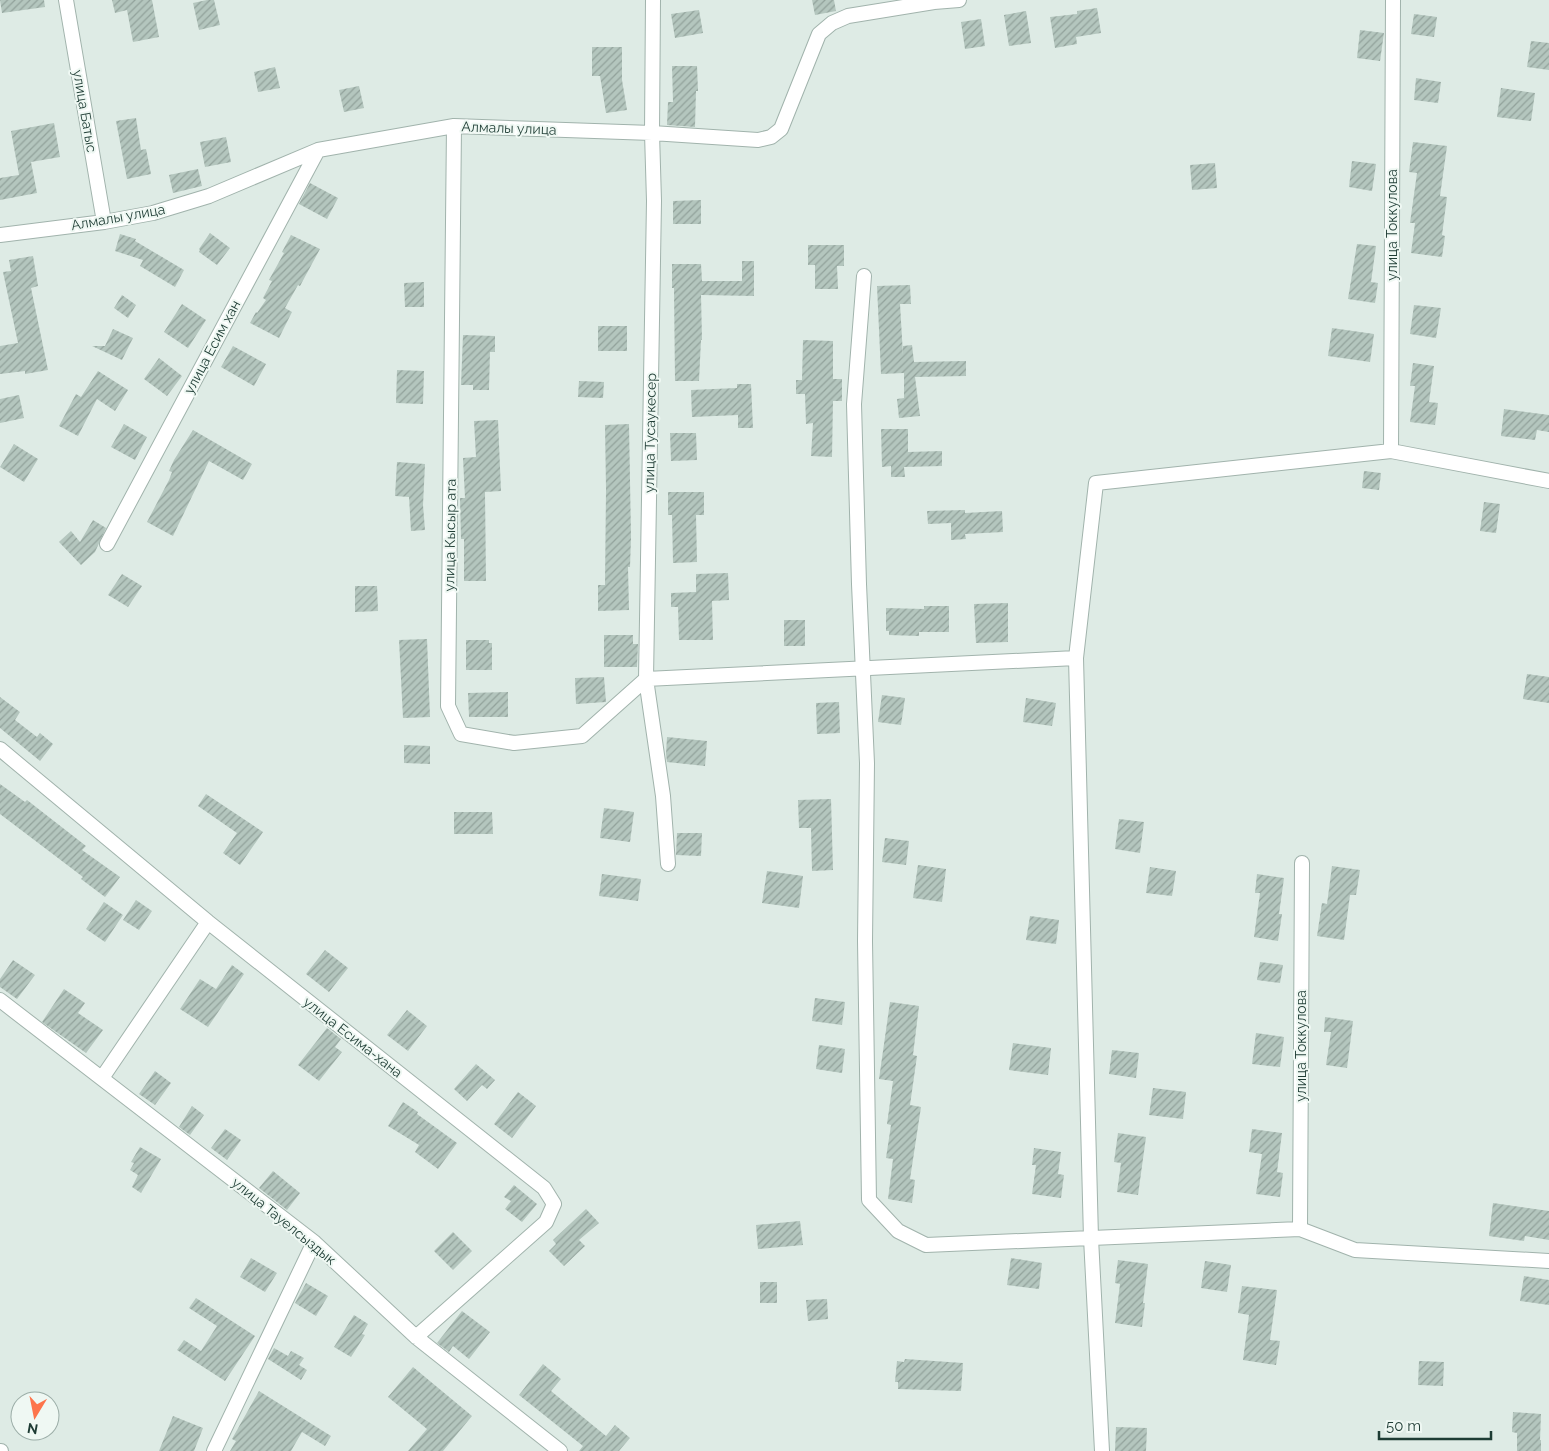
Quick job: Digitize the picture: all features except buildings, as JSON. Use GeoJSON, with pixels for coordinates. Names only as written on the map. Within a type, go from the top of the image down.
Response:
{"type":"FeatureCollection","features":[{"type":"Feature","properties":{"kind":"street","name":"улица Батыс"},"geometry":{"type":"LineString","coordinates":[[66,0],[104,222]]}},
{"type":"Feature","properties":{"kind":"street","name":"улица Тусаукесер"},"geometry":{"type":"LineString","coordinates":[[654,0],[652,133],[654,201],[646,680],[663,796],[668,864]]}},
{"type":"Feature","properties":{"kind":"street","name":"Алмалы улица"},"geometry":{"type":"LineString","coordinates":[[0,235],[104,222],[153,213],[209,196],[318,150],[454,126],[652,133],[758,140],[771,137],[781,129],[819,34],[832,22],[848,16],[958,0]]}},
{"type":"Feature","properties":{"kind":"street","name":"улица Токкулова"},"geometry":{"type":"LineString","coordinates":[[1391,451],[1393,0]]}},
{"type":"Feature","properties":{"kind":"street","name":"улица Кысыр ата"},"geometry":{"type":"LineString","coordinates":[[454,126],[448,706],[461,734],[514,743],[582,736],[646,680]]}},
{"type":"Feature","properties":{"kind":"street","name":"улица Есим хан"},"geometry":{"type":"LineString","coordinates":[[107,544],[318,150]]}},
{"type":"Feature","properties":{"kind":"street"},"geometry":{"type":"LineString","coordinates":[[864,276],[854,404],[867,763],[865,941],[869,1200],[898,1231],[926,1245],[1300,1229],[1355,1250],[1549,1261]]}},
{"type":"Feature","properties":{"kind":"street"},"geometry":{"type":"LineString","coordinates":[[1102,1451],[1091,1238],[1076,658],[1096,483],[1391,451],[1549,481]]}},
{"type":"Feature","properties":{"kind":"street"},"geometry":{"type":"LineString","coordinates":[[646,680],[1076,658]]}},
{"type":"Feature","properties":{"kind":"street","name":"улица Есима-хана"},"geometry":{"type":"LineString","coordinates":[[0,749],[208,922],[544,1188],[554,1204],[546,1222],[416,1337]]}},
{"type":"Feature","properties":{"kind":"street","name":"улица Токкулова"},"geometry":{"type":"LineString","coordinates":[[1300,1229],[1302,863]]}},
{"type":"Feature","properties":{"kind":"street"},"geometry":{"type":"LineString","coordinates":[[102,1078],[208,922]]}},
{"type":"Feature","properties":{"kind":"street","name":"улица Тауелсыздык"},"geometry":{"type":"LineString","coordinates":[[0,1000],[314,1242],[416,1337],[560,1451]]}},
{"type":"Feature","properties":{"kind":"street"},"geometry":{"type":"LineString","coordinates":[[214,1451],[314,1242]]}}]}
